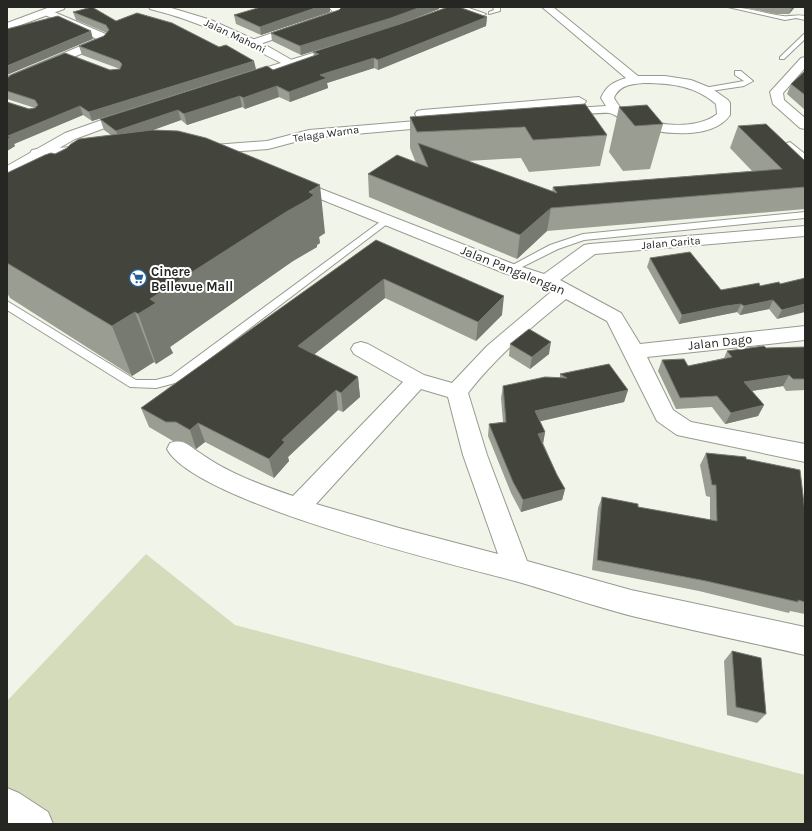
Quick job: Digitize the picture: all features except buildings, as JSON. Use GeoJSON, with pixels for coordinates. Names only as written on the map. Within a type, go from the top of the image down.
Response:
{"type":"FeatureCollection","features":[{"type":"Feature","properties":{"kind":"street"},"geometry":{"type":"LineString","coordinates":[[7,27],[60,7]]}},
{"type":"Feature","properties":{"kind":"street","name":"Jalan Mahoni"},"geometry":{"type":"LineString","coordinates":[[154,7],[192,17],[253,43],[291,63]]}},
{"type":"Feature","properties":{"kind":"street"},"geometry":{"type":"LineString","coordinates":[[253,43],[335,15],[339,12],[334,7]]}},
{"type":"Feature","properties":{"kind":"street"},"geometry":{"type":"LineString","coordinates":[[547,7],[639,75],[654,79],[675,81],[704,90],[722,103],[725,113],[718,121],[703,127],[682,130],[658,128],[636,122],[610,104],[608,94],[615,87],[639,75]]}},
{"type":"Feature","properties":{"kind":"street"},"geometry":{"type":"LineString","coordinates":[[7,82],[102,42],[104,36],[47,12]]}},
{"type":"Feature","properties":{"kind":"street"},"geometry":{"type":"LineString","coordinates":[[231,82],[351,44]]}},
{"type":"Feature","properties":{"kind":"street"},"geometry":{"type":"LineString","coordinates":[[69,56],[83,61]]}},
{"type":"Feature","properties":{"kind":"street"},"geometry":{"type":"LineString","coordinates":[[805,61],[776,92],[778,101],[805,125]]}},
{"type":"Feature","properties":{"kind":"street","name":"Telaga Warna"},"geometry":{"type":"LineString","coordinates":[[610,104],[333,131],[309,134],[268,144],[240,148],[208,150],[187,147],[262,137],[304,126],[327,123],[610,104]]}},
{"type":"Feature","properties":{"kind":"street"},"geometry":{"type":"LineString","coordinates":[[12,173],[70,136],[140,111]]}},
{"type":"Feature","properties":{"kind":"street"},"geometry":{"type":"LineString","coordinates":[[208,150],[244,164]]}},
{"type":"Feature","properties":{"kind":"street"},"geometry":{"type":"LineString","coordinates":[[36,159],[102,154]]}},
{"type":"Feature","properties":{"kind":"street","name":"Jalan Pangalengan"},"geometry":{"type":"LineString","coordinates":[[280,177],[556,286],[614,316],[634,352],[665,415],[684,430],[805,453]]}},
{"type":"Feature","properties":{"kind":"street","name":"Jalan Carita"},"geometry":{"type":"LineString","coordinates":[[586,243],[805,231]]}},
{"type":"Feature","properties":{"kind":"street"},"geometry":{"type":"LineString","coordinates":[[457,392],[471,373],[522,325],[556,286],[586,243]]}},
{"type":"Feature","properties":{"kind":"street","name":"Jalan Dago"},"geometry":{"type":"LineString","coordinates":[[634,352],[805,333]]}},
{"type":"Feature","properties":{"kind":"street"},"geometry":{"type":"LineString","coordinates":[[361,349],[417,380],[457,392]]}},
{"type":"Feature","properties":{"kind":"street"},"geometry":{"type":"LineString","coordinates":[[297,508],[417,380]]}},
{"type":"Feature","properties":{"kind":"street"},"geometry":{"type":"LineString","coordinates":[[457,392],[475,455],[517,570]]}},
{"type":"Feature","properties":{"kind":"street"},"geometry":{"type":"LineString","coordinates":[[178,449],[186,456],[237,486],[367,531],[517,570],[631,603],[805,641]]}},
{"type":"Feature","properties":{"kind":"street"},"geometry":{"type":"LineString","coordinates":[[7,805],[36,824]]}},
{"type":"Feature","properties":{"kind":"lane"},"geometry":{"type":"LineString","coordinates":[[491,13],[497,11],[498,8],[496,7]]}},
{"type":"Feature","properties":{"kind":"lane"},"geometry":{"type":"LineString","coordinates":[[730,7],[785,18],[796,16],[805,12]]}},
{"type":"Feature","properties":{"kind":"lane"},"geometry":{"type":"LineString","coordinates":[[456,8],[483,14]]}},
{"type":"Feature","properties":{"kind":"lane"},"geometry":{"type":"LineString","coordinates":[[796,16],[805,18]]}},
{"type":"Feature","properties":{"kind":"lane"},"geometry":{"type":"LineString","coordinates":[[782,58],[805,35]]}},
{"type":"Feature","properties":{"kind":"lane"},"geometry":{"type":"LineString","coordinates":[[704,90],[744,84],[749,81],[738,73]]}},
{"type":"Feature","properties":{"kind":"lane"},"geometry":{"type":"LineString","coordinates":[[790,145],[805,158]]}},
{"type":"Feature","properties":{"kind":"lane"},"geometry":{"type":"LineString","coordinates":[[510,269],[554,246],[805,215]]}},
{"type":"Feature","properties":{"kind":"lane"},"geometry":{"type":"LineString","coordinates":[[7,305],[134,384],[156,384],[175,379],[388,219]]}},
{"type":"Feature","properties":{"kind":"green space"},"geometry":{"type":"Polygon","coordinates":[[[146,554],[235,625],[805,775],[805,824],[7,824],[7,701],[146,554]]]}},
{"type":"Feature","properties":{"kind":"place","name":"Cinere Bellevue Mall"},"geometry":{"type":"Point","coordinates":[138,278]}}]}
